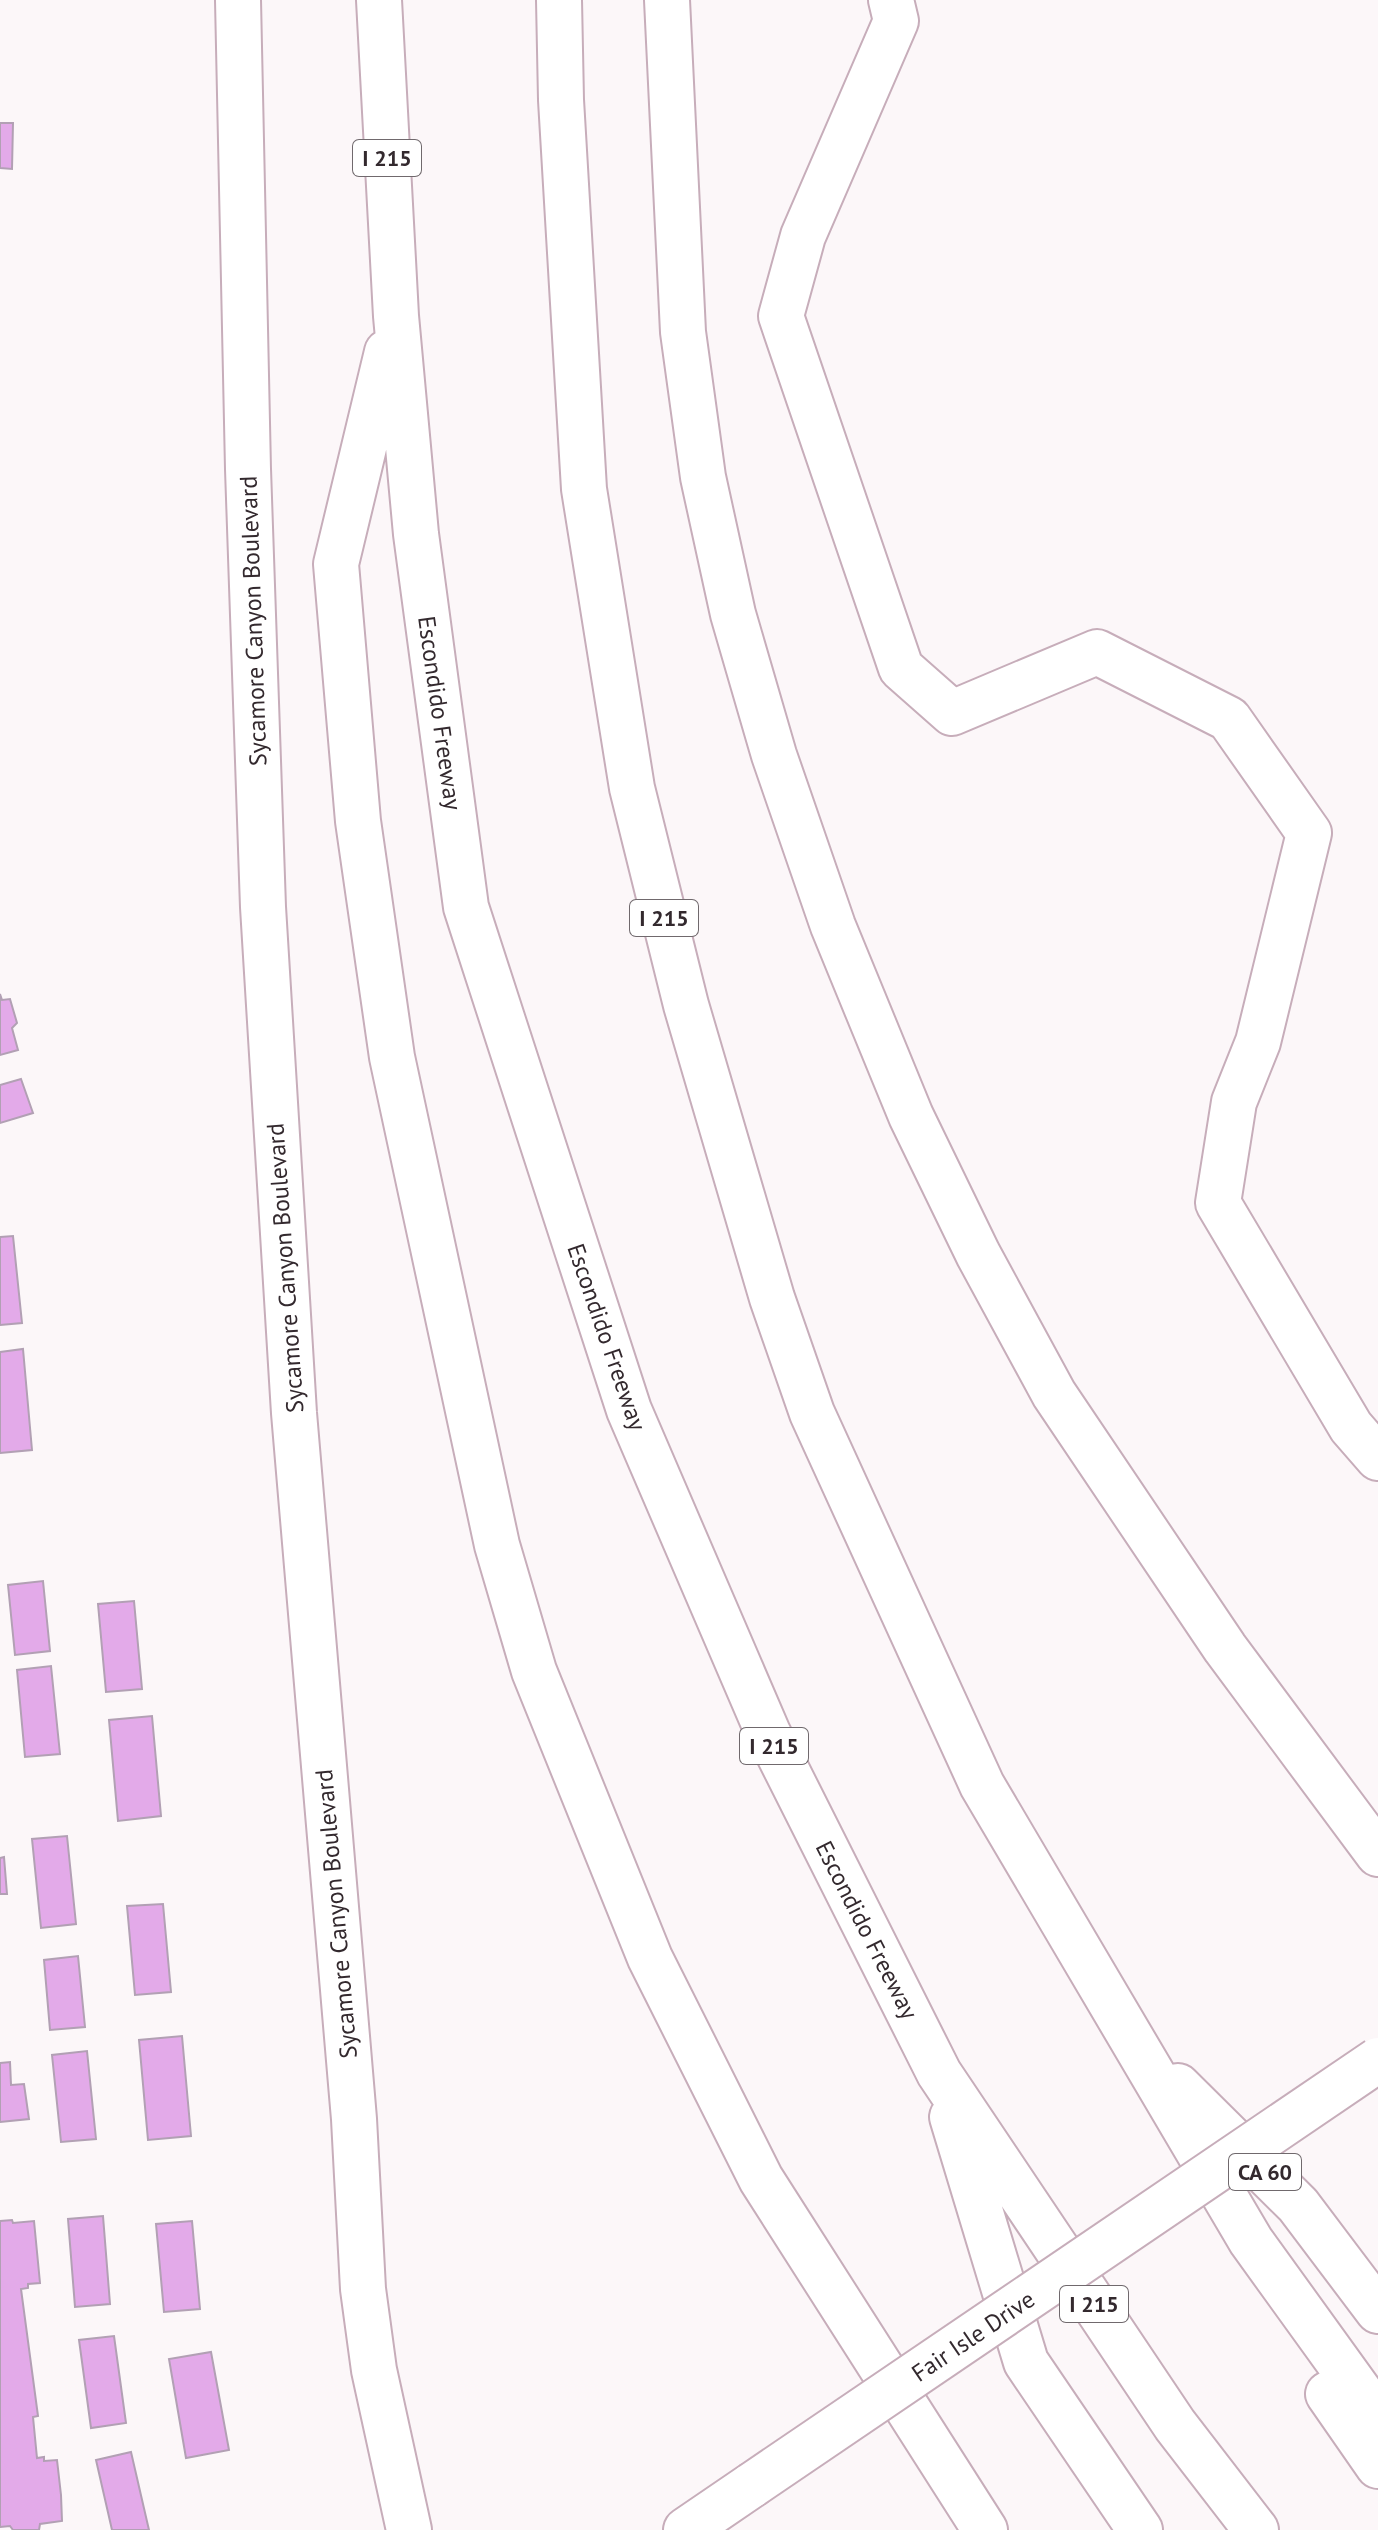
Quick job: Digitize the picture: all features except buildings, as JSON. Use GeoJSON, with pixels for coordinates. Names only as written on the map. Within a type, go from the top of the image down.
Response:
{"type":"FeatureCollection","features":[{"type":"Feature","properties":{"kind":"main road","name":"Sycamore Canyon Boulevard"},"geometry":{"type":"LineString","coordinates":[[238,0],[248,469],[263,907],[294,1413],[354,2119],[363,2289],[374,2370],[409,2530]]}},
{"type":"Feature","properties":{"kind":"main road","name":"Escondido Freeway"},"geometry":{"type":"LineString","coordinates":[[379,0],[396,316],[416,534],[466,907],[629,1410],[768,1733],[939,2073],[1175,2425],[1256,2530]]}},
{"type":"Feature","properties":{"kind":"main road","name":"I 215"},"geometry":{"type":"LineString","coordinates":[[559,0],[561,100],[584,489],[632,788],[686,1005],[782,1327],[812,1413],[982,1785],[1251,2241],[1378,2417]]}},
{"type":"Feature","properties":{"kind":"main road"},"geometry":{"type":"LineString","coordinates":[[667,0],[683,332],[703,477],[738,628],[774,755],[833,926],[911,1116],[978,1254],[1054,1394],[1225,1648],[1378,1854]]}},
{"type":"Feature","properties":{"kind":"main road"},"geometry":{"type":"LineString","coordinates":[[891,0],[896,21],[803,236],[781,316],[901,668],[952,713],[1097,652],[1229,719],[1309,833],[1258,1042],[1234,1102],[1218,1203],[1351,1427],[1378,1458]]}},
{"type":"Feature","properties":{"kind":"main road"},"geometry":{"type":"LineString","coordinates":[[396,316],[336,564],[337,579],[358,821],[392,1057],[497,1545],[534,1671],[650,1958],[761,2179],[985,2530]]}},
{"type":"Feature","properties":{"kind":"main road"},"geometry":{"type":"LineString","coordinates":[[982,1785],[1055,1956],[1147,2122],[1378,2466]]}},
{"type":"Feature","properties":{"kind":"main road","name":"CA 60"},"geometry":{"type":"LineString","coordinates":[[1138,2046],[1298,2205],[1378,2311]]}},
{"type":"Feature","properties":{"kind":"main road","name":"Fair Isle Drive"},"geometry":{"type":"LineString","coordinates":[[686,2530],[1378,2060]]}},
{"type":"Feature","properties":{"kind":"main road"},"geometry":{"type":"LineString","coordinates":[[939,2073],[1026,2362],[1140,2530]]}}]}
